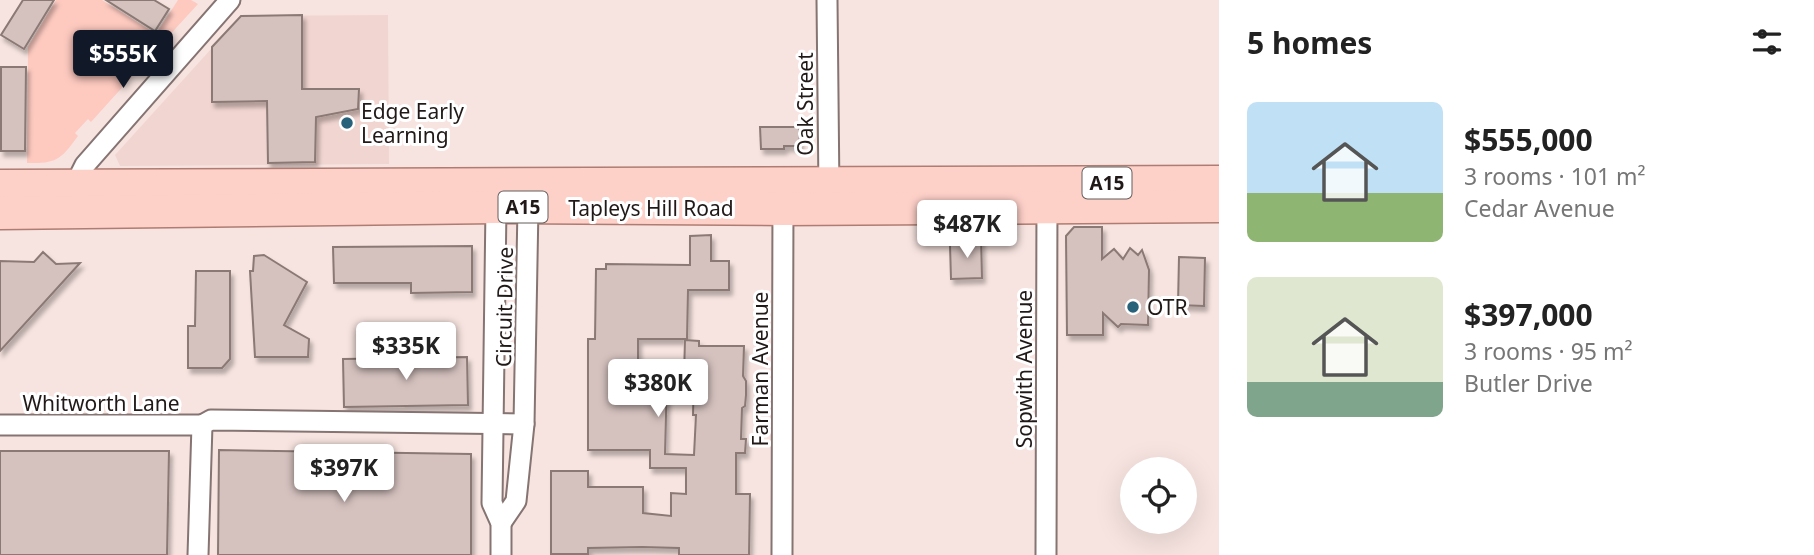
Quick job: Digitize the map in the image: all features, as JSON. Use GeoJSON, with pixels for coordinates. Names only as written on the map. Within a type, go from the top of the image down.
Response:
{"type":"FeatureCollection","features":[{"type":"Feature","properties":{"kind":"main road","name":"Tapleys Hill Road"},"geometry":{"type":"LineString","coordinates":[[1046,195],[1219,182]]}},
{"type":"Feature","properties":{"kind":"main road","name":"Tapleys Hill Road"},"geometry":{"type":"LineString","coordinates":[[0,186],[79,199],[512,200],[1046,195],[1219,206]]}},
{"type":"Feature","properties":{"kind":"main road","name":"Tapleys Hill Road"},"geometry":{"type":"LineString","coordinates":[[0,213],[79,199]]}},
{"type":"Feature","properties":{"kind":"street"},"geometry":{"type":"LineString","coordinates":[[79,199],[85,165],[230,0]]}},
{"type":"Feature","properties":{"kind":"street","name":"Oak Street"},"geometry":{"type":"LineString","coordinates":[[827,0],[829,196]]}},
{"type":"Feature","properties":{"kind":"street","name":"Sopwith Avenue"},"geometry":{"type":"LineString","coordinates":[[1046,195],[1046,555]]}},
{"type":"Feature","properties":{"kind":"street","name":"Farman Avenue"},"geometry":{"type":"LineString","coordinates":[[782,555],[783,196]]}},
{"type":"Feature","properties":{"kind":"street","name":"Circuit Drive"},"geometry":{"type":"LineString","coordinates":[[501,523],[516,501],[524,424],[512,200]]}},
{"type":"Feature","properties":{"kind":"street","name":"Circuit Drive"},"geometry":{"type":"LineString","coordinates":[[501,555],[501,523],[492,503],[493,425],[512,200]]}},
{"type":"Feature","properties":{"kind":"street","name":"Whitworth Lane"},"geometry":{"type":"LineString","coordinates":[[0,425],[202,425],[211,420],[524,424]]}},
{"type":"Feature","properties":{"kind":"street"},"geometry":{"type":"LineString","coordinates":[[198,555],[202,425]]}},
{"type":"Feature","properties":{"kind":"shaded area"},"geometry":{"type":"Polygon","coordinates":[[[56,0],[102,0],[156,34],[178,0],[191,0],[198,4],[144,63],[141,61],[134,68],[137,71],[91,122],[88,119],[75,133],[78,136],[62,155],[52,161],[27,163],[28,47],[56,0]]]}},
{"type":"Feature","properties":{"kind":"shaded area"},"geometry":{"type":"Polygon","coordinates":[[[388,15],[389,164],[120,166],[115,155],[241,16],[388,15]]]}},
{"type":"Feature","properties":{"kind":"building"},"geometry":{"type":"Polygon","coordinates":[[[23,0],[54,0],[24,49],[1,35],[23,0]]]}},
{"type":"Feature","properties":{"kind":"building"},"geometry":{"type":"Polygon","coordinates":[[[106,0],[154,0],[169,9],[155,31],[106,0]]]}},
{"type":"Feature","properties":{"kind":"building"},"geometry":{"type":"Polygon","coordinates":[[[302,15],[302,89],[359,89],[358,109],[316,117],[315,162],[268,163],[267,101],[212,102],[212,47],[241,16],[302,15]]]}},
{"type":"Feature","properties":{"kind":"building"},"geometry":{"type":"Polygon","coordinates":[[[1,67],[26,67],[25,151],[1,151],[1,67]]]}},
{"type":"Feature","properties":{"kind":"building"},"geometry":{"type":"Polygon","coordinates":[[[760,127],[799,127],[800,146],[761,149],[760,127]]]}},
{"type":"Feature","properties":{"kind":"building"},"geometry":{"type":"Polygon","coordinates":[[[1074,227],[1102,227],[1102,259],[1114,249],[1123,259],[1130,248],[1138,255],[1142,250],[1149,270],[1148,325],[1121,324],[1118,327],[1103,313],[1103,335],[1067,335],[1066,236],[1074,227]]]}},
{"type":"Feature","properties":{"kind":"building"},"geometry":{"type":"Polygon","coordinates":[[[711,235],[711,261],[729,261],[729,290],[688,290],[687,339],[638,339],[638,378],[667,378],[665,454],[694,455],[694,375],[684,375],[685,340],[699,341],[699,346],[744,346],[743,376],[746,381],[746,395],[745,406],[742,408],[741,439],[746,439],[745,453],[736,453],[736,494],[750,494],[749,555],[679,555],[679,548],[642,547],[588,548],[588,554],[551,554],[551,471],[588,471],[588,487],[643,487],[643,513],[671,516],[671,493],[686,494],[686,468],[650,468],[650,450],[588,450],[588,339],[595,339],[596,269],[606,269],[606,264],[690,265],[690,236],[711,235]]]}},
{"type":"Feature","properties":{"kind":"building"},"geometry":{"type":"Polygon","coordinates":[[[981,237],[982,278],[951,279],[950,245],[965,245],[965,238],[981,237]]]}},
{"type":"Feature","properties":{"kind":"building"},"geometry":{"type":"Polygon","coordinates":[[[472,246],[472,292],[411,293],[411,283],[334,283],[333,247],[472,246]]]}},
{"type":"Feature","properties":{"kind":"building"},"geometry":{"type":"Polygon","coordinates":[[[43,252],[56,264],[80,263],[0,351],[0,261],[34,262],[43,252]]]}},
{"type":"Feature","properties":{"kind":"building"},"geometry":{"type":"Polygon","coordinates":[[[264,255],[307,282],[284,325],[309,339],[308,357],[255,357],[250,271],[253,271],[254,256],[264,255]]]}},
{"type":"Feature","properties":{"kind":"building"},"geometry":{"type":"Polygon","coordinates":[[[1179,257],[1205,258],[1204,306],[1178,305],[1179,257]]]}},
{"type":"Feature","properties":{"kind":"building"},"geometry":{"type":"Polygon","coordinates":[[[196,271],[230,271],[230,359],[222,368],[188,368],[188,326],[195,326],[196,271]]]}},
{"type":"Feature","properties":{"kind":"building"},"geometry":{"type":"Polygon","coordinates":[[[467,357],[468,405],[344,407],[343,359],[467,357]]]}},
{"type":"Feature","properties":{"kind":"building"},"geometry":{"type":"Polygon","coordinates":[[[219,450],[471,454],[471,555],[218,555],[219,450]]]}},
{"type":"Feature","properties":{"kind":"building"},"geometry":{"type":"Polygon","coordinates":[[[0,451],[169,451],[167,555],[0,555],[0,451]]]}},
{"type":"Feature","properties":{"kind":"place","name":"Edge Early Learning"},"geometry":{"type":"Point","coordinates":[347,123]}},
{"type":"Feature","properties":{"kind":"place","name":"OTR"},"geometry":{"type":"Point","coordinates":[1133,307]}}]}
